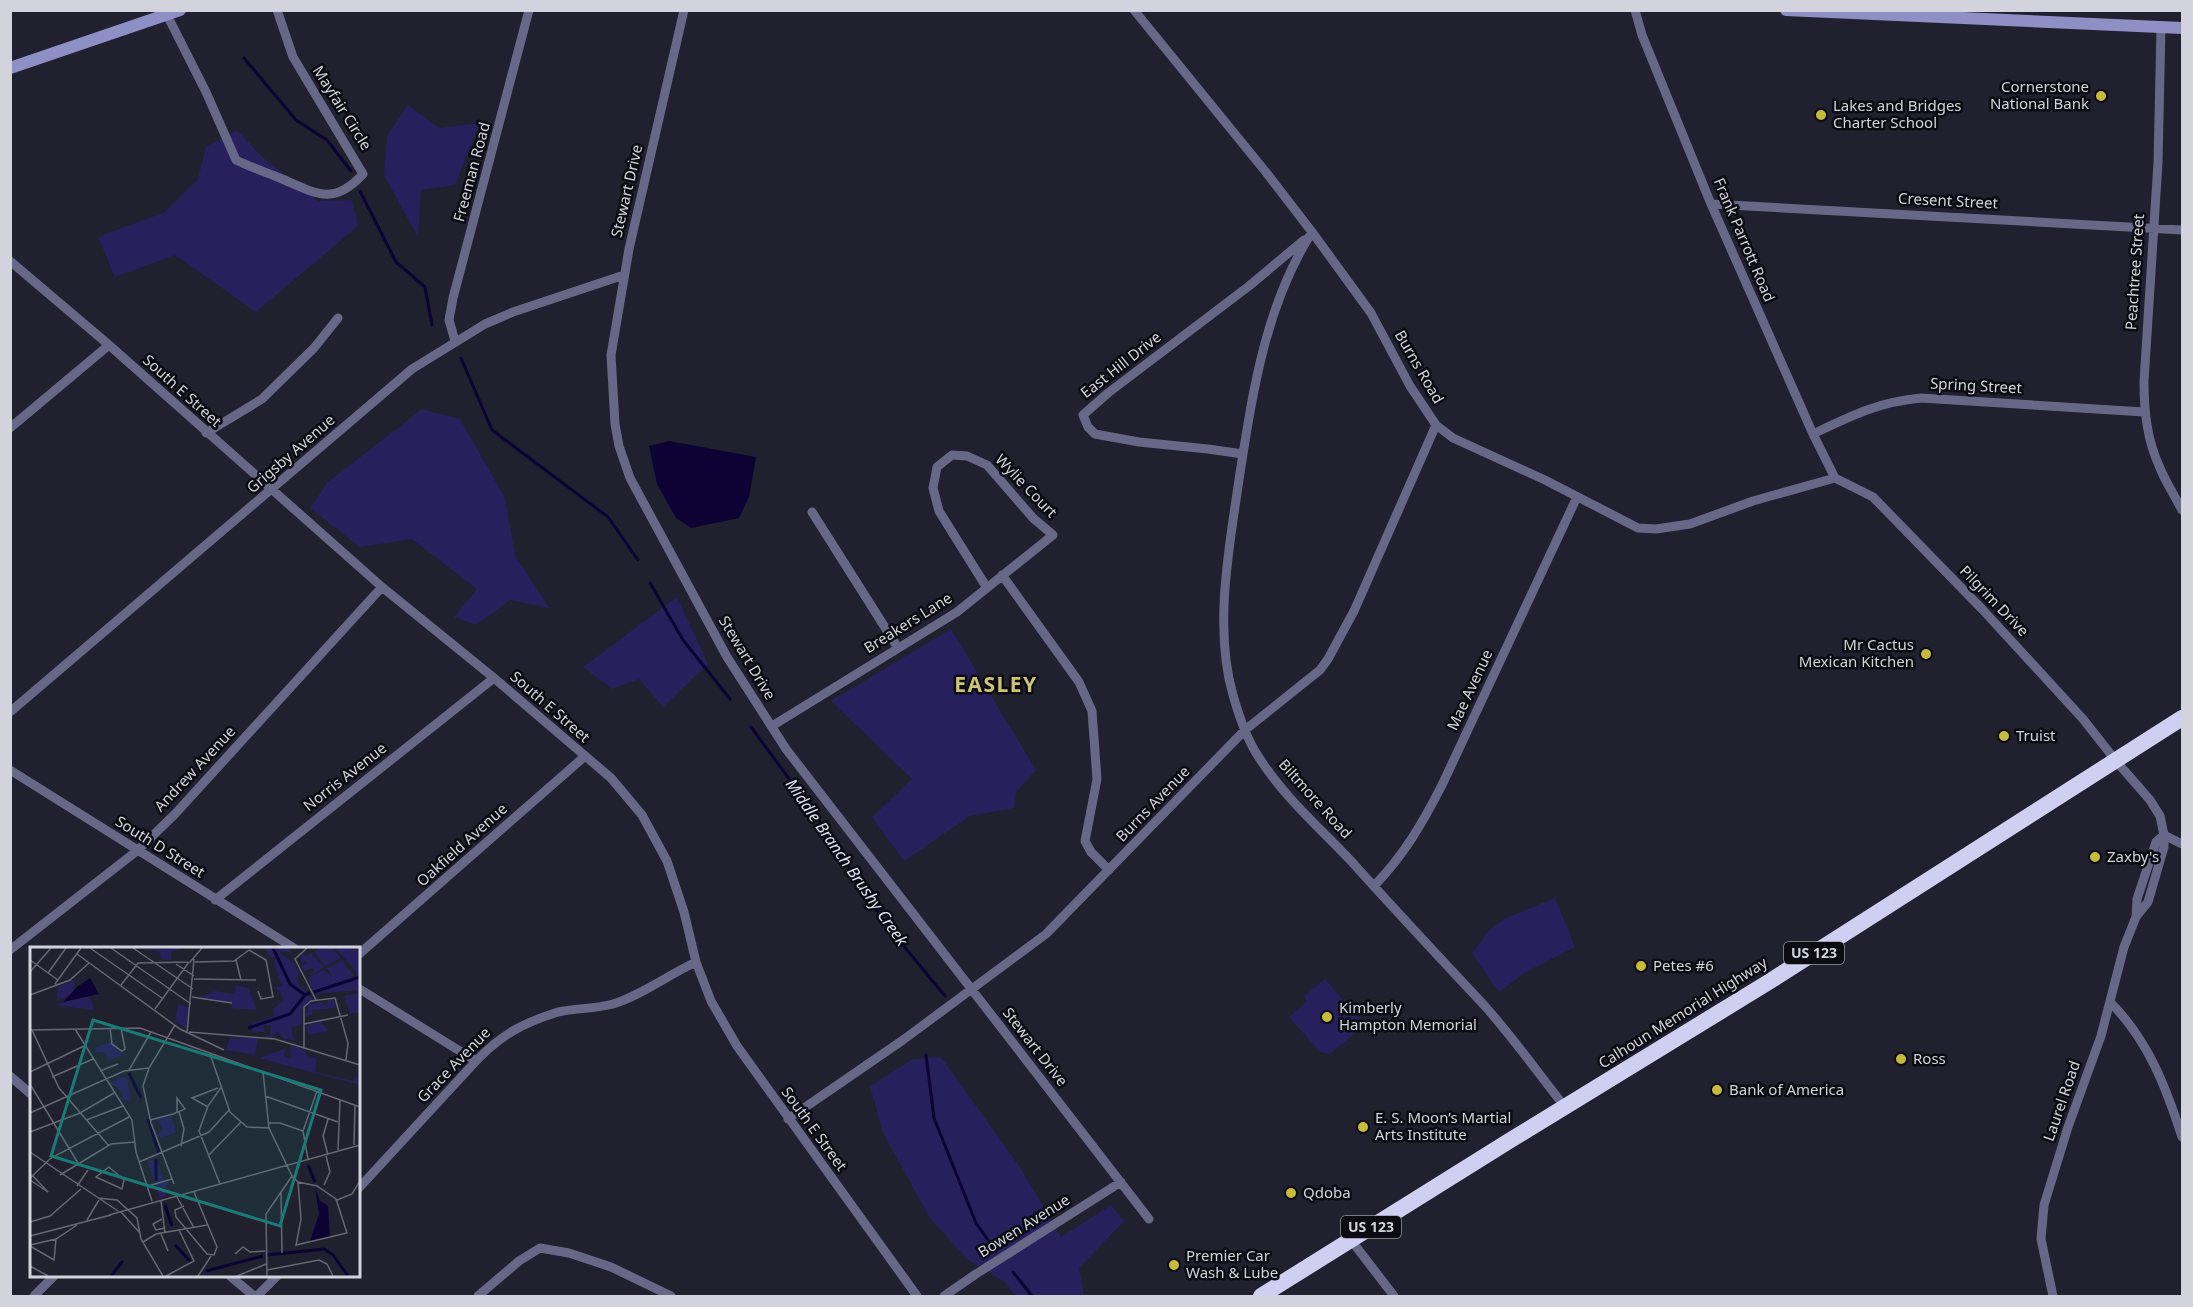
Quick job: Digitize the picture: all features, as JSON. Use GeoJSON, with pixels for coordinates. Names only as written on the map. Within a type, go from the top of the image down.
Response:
{"type":"FeatureCollection","features":[{"type":"Feature","properties":{"kind":"highway","name":"Calhoun Memorial Highway"},"geometry":{"type":"LineString","coordinates":[[1261,1296],[1767,983],[2182,718]]}},
{"type":"Feature","properties":{"kind":"main road"},"geometry":{"type":"LineString","coordinates":[[10,68],[180,10]]}},
{"type":"Feature","properties":{"kind":"main road"},"geometry":{"type":"LineString","coordinates":[[1786,10],[2182,28]]}},
{"type":"Feature","properties":{"kind":"street","name":"Mayfair Circle"},"geometry":{"type":"LineString","coordinates":[[167,15],[206,92],[236,160],[302,190],[324,194],[338,193],[353,186],[363,174],[293,57],[277,10]]}},
{"type":"Feature","properties":{"kind":"street","name":"Freeman Road"},"geometry":{"type":"LineString","coordinates":[[455,341],[449,320],[453,298],[529,10]]}},
{"type":"Feature","properties":{"kind":"street","name":"Stewart Drive"},"geometry":{"type":"LineString","coordinates":[[684,10],[624,275],[611,355],[615,424],[626,468],[727,657],[786,749],[1149,1219]]}},
{"type":"Feature","properties":{"kind":"street","name":"Burns Road"},"geometry":{"type":"LineString","coordinates":[[1134,10],[1312,232],[1371,313],[1410,386],[1436,425],[1453,438],[1638,528],[1656,529],[1690,524],[1753,501],[1835,478]]}},
{"type":"Feature","properties":{"kind":"street","name":"Frank Parrott Road"},"geometry":{"type":"LineString","coordinates":[[1635,10],[1642,35],[1711,204],[1812,434],[1835,478]]}},
{"type":"Feature","properties":{"kind":"street","name":"Peachtree Street"},"geometry":{"type":"LineString","coordinates":[[2161,27],[2158,162],[2144,412],[2151,445],[2160,470],[2182,510]]}},
{"type":"Feature","properties":{"kind":"street","name":"Cresent Street"},"geometry":{"type":"LineString","coordinates":[[1711,204],[2182,230]]}},
{"type":"Feature","properties":{"kind":"street","name":"Biltmore Road"},"geometry":{"type":"LineString","coordinates":[[1312,232],[1295,259],[1267,331],[1243,454],[1228,565],[1224,617],[1226,658],[1232,693],[1245,730],[1258,756],[1288,796],[1488,1010],[1565,1107]]}},
{"type":"Feature","properties":{"kind":"street","name":"East Hill Drive"},"geometry":{"type":"LineString","coordinates":[[1243,454],[1139,442],[1095,434],[1088,427],[1083,415],[1108,393],[1272,267],[1312,232]]}},
{"type":"Feature","properties":{"kind":"street","name":"South E Street"},"geometry":{"type":"LineString","coordinates":[[10,261],[109,345],[382,587],[494,678],[611,778],[642,815],[667,861],[684,912],[696,962],[711,1001],[737,1046],[917,1296]]}},
{"type":"Feature","properties":{"kind":"street","name":"Grigsby Avenue"},"geometry":{"type":"LineString","coordinates":[[10,712],[412,369],[485,324],[513,312],[624,275]]}},
{"type":"Feature","properties":{"kind":"street"},"geometry":{"type":"LineString","coordinates":[[206,433],[262,399],[314,348],[338,318]]}},
{"type":"Feature","properties":{"kind":"street"},"geometry":{"type":"LineString","coordinates":[[10,428],[109,345]]}},
{"type":"Feature","properties":{"kind":"street","name":"Spring Street"},"geometry":{"type":"LineString","coordinates":[[1812,434],[1888,402],[1921,398],[2144,412]]}},
{"type":"Feature","properties":{"kind":"street","name":"Burns Avenue"},"geometry":{"type":"LineString","coordinates":[[788,1119],[972,990],[1046,933],[1245,730],[1320,670],[1353,611],[1436,425]]}},
{"type":"Feature","properties":{"kind":"street","name":"Wylie Court"},"geometry":{"type":"LineString","coordinates":[[987,588],[939,512],[933,488],[937,467],[952,455],[967,456],[987,465],[1033,518],[1053,535]]}},
{"type":"Feature","properties":{"kind":"street","name":"Pilgrim Drive"},"geometry":{"type":"LineString","coordinates":[[1835,478],[1873,497],[2036,665],[2150,800],[2160,816],[2164,835]]}},
{"type":"Feature","properties":{"kind":"street","name":"Mae Avenue"},"geometry":{"type":"LineString","coordinates":[[1374,886],[1403,854],[1418,831],[1442,785],[1577,497]]}},
{"type":"Feature","properties":{"kind":"street"},"geometry":{"type":"LineString","coordinates":[[812,512],[898,648]]}},
{"type":"Feature","properties":{"kind":"street","name":"Breakers Lane"},"geometry":{"type":"LineString","coordinates":[[772,726],[957,612],[1053,535]]}},
{"type":"Feature","properties":{"kind":"street"},"geometry":{"type":"LineString","coordinates":[[1002,575],[1073,674],[1092,711],[1097,779],[1085,841],[1090,852],[1109,870]]}},
{"type":"Feature","properties":{"kind":"street","name":"Andrew Avenue"},"geometry":{"type":"LineString","coordinates":[[10,950],[138,850],[175,814],[382,587]]}},
{"type":"Feature","properties":{"kind":"street","name":"Norris Avenue"},"geometry":{"type":"LineString","coordinates":[[215,900],[494,678]]}},
{"type":"Feature","properties":{"kind":"street","name":"Oakfield Avenue"},"geometry":{"type":"LineString","coordinates":[[360,953],[584,757]]}},
{"type":"Feature","properties":{"kind":"street","name":"South D Street"},"geometry":{"type":"LineString","coordinates":[[10,770],[292,947]]}},
{"type":"Feature","properties":{"kind":"street"},"geometry":{"type":"LineString","coordinates":[[2164,835],[2182,844]]}},
{"type":"Feature","properties":{"kind":"street","name":"Laurel Road"},"geometry":{"type":"LineString","coordinates":[[2053,1296],[2041,1239],[2044,1205],[2068,1127],[2101,1036],[2124,947],[2136,917],[2137,899],[2156,843],[2164,835]]}},
{"type":"Feature","properties":{"kind":"street","name":"Grace Avenue"},"geometry":{"type":"LineString","coordinates":[[360,1187],[501,1038],[532,1021],[558,1012],[588,1010],[615,1003],[696,962]]}},
{"type":"Feature","properties":{"kind":"street"},"geometry":{"type":"LineString","coordinates":[[360,989],[477,1061]]}},
{"type":"Feature","properties":{"kind":"street"},"geometry":{"type":"LineString","coordinates":[[2110,1002],[2127,1019],[2158,1070],[2182,1137]]}},
{"type":"Feature","properties":{"kind":"street"},"geometry":{"type":"LineString","coordinates":[[10,1076],[30,1093]]}},
{"type":"Feature","properties":{"kind":"street","name":"Bowen Avenue"},"geometry":{"type":"LineString","coordinates":[[944,1296],[1121,1182]]}},
{"type":"Feature","properties":{"kind":"street"},"geometry":{"type":"LineString","coordinates":[[1351,1240],[1394,1296]]}},
{"type":"Feature","properties":{"kind":"street"},"geometry":{"type":"LineString","coordinates":[[478,1296],[519,1261],[540,1248],[569,1253],[611,1267],[671,1296]]}},
{"type":"Feature","properties":{"kind":"street"},"geometry":{"type":"LineString","coordinates":[[34,1296],[52,1277]]}},
{"type":"Feature","properties":{"kind":"street"},"geometry":{"type":"LineString","coordinates":[[232,1277],[255,1296],[275,1277]]}},
{"type":"Feature","properties":{"kind":"shaded area"},"geometry":{"type":"Polygon","coordinates":[[[408,105],[439,128],[480,123],[455,185],[421,190],[418,237],[384,175],[387,136],[408,105]]]}},
{"type":"Feature","properties":{"kind":"shaded area"},"geometry":{"type":"Polygon","coordinates":[[[237,130],[261,156],[318,201],[352,200],[358,226],[256,312],[175,255],[115,277],[98,237],[165,212],[198,179],[206,147],[237,130]]]}},
{"type":"Feature","properties":{"kind":"shaded area"},"geometry":{"type":"Polygon","coordinates":[[[422,409],[460,419],[505,498],[515,555],[549,608],[510,600],[476,625],[454,617],[477,589],[412,539],[360,547],[310,508],[328,482],[422,409]]]}},
{"type":"Feature","properties":{"kind":"shaded area"},"geometry":{"type":"Polygon","coordinates":[[[669,441],[756,457],[749,497],[739,518],[691,528],[676,518],[657,484],[649,446],[669,441]]]}},
{"type":"Feature","properties":{"kind":"shaded area"},"geometry":{"type":"Polygon","coordinates":[[[677,597],[708,664],[663,707],[639,679],[612,689],[583,667],[677,597]]]}},
{"type":"Feature","properties":{"kind":"shaded area"},"geometry":{"type":"Polygon","coordinates":[[[951,629],[1036,770],[1016,792],[1014,808],[970,816],[904,861],[872,817],[912,779],[831,701],[951,629]]]}},
{"type":"Feature","properties":{"kind":"shaded area"},"geometry":{"type":"Polygon","coordinates":[[[1555,898],[1575,947],[1526,972],[1499,992],[1472,954],[1488,931],[1504,919],[1555,898]]]}},
{"type":"Feature","properties":{"kind":"shaded area"},"geometry":{"type":"Polygon","coordinates":[[[1325,979],[1365,1025],[1330,1054],[1320,1052],[1289,1017],[1307,1001],[1304,996],[1325,979]]]}},
{"type":"Feature","properties":{"kind":"shaded area"},"geometry":{"type":"Polygon","coordinates":[[[941,1057],[1021,1169],[1061,1237],[1111,1205],[1124,1221],[1079,1268],[1084,1296],[1015,1296],[1005,1282],[968,1260],[930,1218],[883,1133],[870,1086],[913,1059],[941,1057]]]}},
{"type":"Feature","properties":{"kind":"waterway","name":"Middle Branch Brushy Creek"},"geometry":{"type":"LineString","coordinates":[[244,58],[296,120],[327,140],[351,171]]}},
{"type":"Feature","properties":{"kind":"waterway","name":"Middle Branch Brushy Creek"},"geometry":{"type":"LineString","coordinates":[[360,191],[396,262],[425,287],[432,325]]}},
{"type":"Feature","properties":{"kind":"waterway","name":"Middle Branch Brushy Creek"},"geometry":{"type":"LineString","coordinates":[[461,358],[492,430],[608,517],[638,560]]}},
{"type":"Feature","properties":{"kind":"waterway","name":"Middle Branch Brushy Creek"},"geometry":{"type":"LineString","coordinates":[[650,583],[683,640],[730,699]]}},
{"type":"Feature","properties":{"kind":"waterway","name":"Middle Branch Brushy Creek"},"geometry":{"type":"LineString","coordinates":[[751,727],[815,814],[884,922],[945,996]]}},
{"type":"Feature","properties":{"kind":"waterway","name":"Middle Branch Brushy Creek"},"geometry":{"type":"LineString","coordinates":[[926,1055],[934,1118],[976,1223],[988,1240]]}},
{"type":"Feature","properties":{"kind":"waterway","name":"Middle Branch Brushy Creek"},"geometry":{"type":"LineString","coordinates":[[1013,1272],[1032,1296]]}},
{"type":"Feature","properties":{"kind":"place","name":"Cornerstone National Bank"},"geometry":{"type":"Point","coordinates":[2101,96]}},
{"type":"Feature","properties":{"kind":"place","name":"Lakes and Bridges Charter School"},"geometry":{"type":"Point","coordinates":[1821,115]}},
{"type":"Feature","properties":{"kind":"place","name":"Mr Cactus Mexican Kitchen"},"geometry":{"type":"Point","coordinates":[1926,654]}},
{"type":"Feature","properties":{"kind":"place","name":"Truist"},"geometry":{"type":"Point","coordinates":[2004,736]}},
{"type":"Feature","properties":{"kind":"place","name":"Zaxby's"},"geometry":{"type":"Point","coordinates":[2095,857]}},
{"type":"Feature","properties":{"kind":"place","name":"Petes #6"},"geometry":{"type":"Point","coordinates":[1641,966]}},
{"type":"Feature","properties":{"kind":"place","name":"Kimberly Hampton Memorial"},"geometry":{"type":"Point","coordinates":[1327,1017]}},
{"type":"Feature","properties":{"kind":"place","name":"Ross"},"geometry":{"type":"Point","coordinates":[1901,1059]}},
{"type":"Feature","properties":{"kind":"place","name":"Bank of America"},"geometry":{"type":"Point","coordinates":[1717,1090]}},
{"type":"Feature","properties":{"kind":"place","name":"E. S. Moon’s Martial Arts Institute"},"geometry":{"type":"Point","coordinates":[1363,1127]}},
{"type":"Feature","properties":{"kind":"place","name":"Qdoba"},"geometry":{"type":"Point","coordinates":[1291,1193]}},
{"type":"Feature","properties":{"kind":"place","name":"Premier Car Wash & Lube"},"geometry":{"type":"Point","coordinates":[1174,1265]}},
{"type":"Feature","properties":{"kind":"district","name":"EASLEY"},"geometry":{"type":"Point","coordinates":[996,685]}}]}
